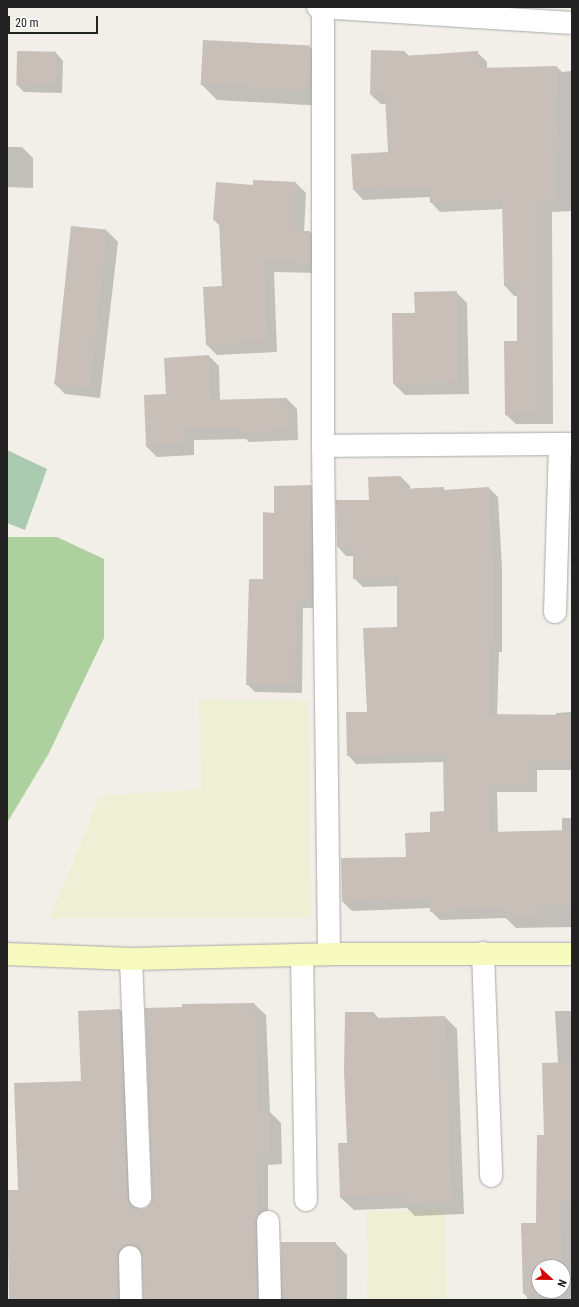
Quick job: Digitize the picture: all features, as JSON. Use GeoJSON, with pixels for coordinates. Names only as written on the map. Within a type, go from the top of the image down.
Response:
{"type":"FeatureCollection","features":[{"type":"Feature","properties":{"kind":"street"},"geometry":{"type":"LineString","coordinates":[[329,954],[323,446],[321,7],[572,23]]}},
{"type":"Feature","properties":{"kind":"street"},"geometry":{"type":"LineString","coordinates":[[323,446],[566,444],[555,612]]}},
{"type":"Feature","properties":{"kind":"street"},"geometry":{"type":"LineString","coordinates":[[7,954],[131,959],[329,954],[572,954]]}},
{"type":"Feature","properties":{"kind":"street"},"geometry":{"type":"LineString","coordinates":[[483,954],[491,1176]]}},
{"type":"Feature","properties":{"kind":"street"},"geometry":{"type":"LineString","coordinates":[[302,955],[306,1200]]}},
{"type":"Feature","properties":{"kind":"street"},"geometry":{"type":"LineString","coordinates":[[131,959],[140,1197]]}},
{"type":"Feature","properties":{"kind":"street"},"geometry":{"type":"LineString","coordinates":[[268,1222],[270,1300]]}},
{"type":"Feature","properties":{"kind":"street"},"geometry":{"type":"LineString","coordinates":[[130,1258],[131,1300]]}},
{"type":"Feature","properties":{"kind":"green space"},"geometry":{"type":"Polygon","coordinates":[[[7,450],[47,469],[25,530],[7,523],[7,450]]]}},
{"type":"Feature","properties":{"kind":"green space"},"geometry":{"type":"Polygon","coordinates":[[[7,537],[57,537],[104,559],[104,638],[49,753],[7,823],[7,537]]]}},
{"type":"Feature","properties":{"kind":"green space"},"geometry":{"type":"Polygon","coordinates":[[[199,699],[308,701],[311,918],[50,918],[100,796],[201,789],[199,699]]]}},
{"type":"Feature","properties":{"kind":"green space"},"geometry":{"type":"Polygon","coordinates":[[[445,1210],[447,1300],[368,1300],[366,1211],[445,1210]]]}},
{"type":"Feature","properties":{"kind":"building"},"geometry":{"type":"Polygon","coordinates":[[[203,40],[310,46],[307,91],[201,85],[203,40]]]}},
{"type":"Feature","properties":{"kind":"building"},"geometry":{"type":"Polygon","coordinates":[[[371,50],[405,51],[405,56],[478,51],[479,68],[557,66],[558,99],[555,99],[559,149],[556,150],[557,201],[543,201],[543,415],[505,415],[504,341],[517,341],[517,286],[504,286],[502,199],[430,203],[429,187],[353,190],[351,154],[388,152],[385,95],[370,95],[371,50]]]}},
{"type":"Feature","properties":{"kind":"building"},"geometry":{"type":"Polygon","coordinates":[[[17,51],[56,52],[55,85],[16,84],[17,51]]]}},
{"type":"Feature","properties":{"kind":"building"},"geometry":{"type":"Polygon","coordinates":[[[253,180],[296,182],[294,231],[310,231],[310,264],[264,262],[268,342],[206,345],[203,287],[222,286],[219,221],[213,220],[216,182],[253,185],[253,180]]]}},
{"type":"Feature","properties":{"kind":"building"},"geometry":{"type":"Polygon","coordinates":[[[71,226],[107,230],[90,388],[54,384],[71,226]]]}},
{"type":"Feature","properties":{"kind":"building"},"geometry":{"type":"Polygon","coordinates":[[[457,291],[458,383],[393,384],[392,313],[415,313],[414,292],[457,291]]]}},
{"type":"Feature","properties":{"kind":"building"},"geometry":{"type":"Polygon","coordinates":[[[209,355],[211,400],[287,398],[288,431],[238,432],[237,429],[184,430],[185,445],[146,447],[144,395],[166,394],[164,358],[209,355]]]}},
{"type":"Feature","properties":{"kind":"building"},"geometry":{"type":"Polygon","coordinates":[[[401,476],[401,489],[444,487],[444,490],[489,487],[493,559],[494,643],[490,643],[489,714],[572,715],[572,760],[529,762],[528,784],[488,784],[490,832],[572,830],[572,906],[540,906],[541,918],[506,919],[505,910],[430,912],[430,899],[342,902],[341,858],[406,857],[405,833],[430,832],[430,812],[444,811],[443,754],[347,756],[346,712],[367,712],[363,628],[397,627],[397,577],[353,579],[353,547],[337,547],[336,500],[369,500],[368,477],[401,476]]]}},
{"type":"Feature","properties":{"kind":"building"},"geometry":{"type":"Polygon","coordinates":[[[311,485],[312,548],[306,548],[306,600],[296,600],[295,686],[246,685],[249,579],[263,579],[263,512],[274,513],[274,486],[311,485]]]}},
{"type":"Feature","properties":{"kind":"building"},"geometry":{"type":"Polygon","coordinates":[[[255,1003],[259,1111],[269,1111],[270,1153],[256,1153],[258,1300],[143,1300],[141,1251],[136,1246],[130,1245],[123,1247],[119,1251],[118,1300],[9,1300],[7,1190],[18,1190],[14,1083],[81,1081],[78,1011],[120,1009],[128,1197],[129,1203],[134,1208],[146,1208],[151,1203],[152,1197],[145,1008],[182,1007],[182,1004],[255,1003]]]}},
{"type":"Feature","properties":{"kind":"building"},"geometry":{"type":"Polygon","coordinates":[[[345,1012],[374,1012],[374,1018],[445,1016],[452,1202],[402,1204],[401,1196],[340,1198],[338,1143],[347,1143],[344,1071],[345,1012]]]}},
{"type":"Feature","properties":{"kind":"building"},"geometry":{"type":"Polygon","coordinates":[[[572,1062],[572,1201],[560,1201],[562,1259],[531,1259],[531,1294],[523,1294],[521,1223],[536,1223],[537,1135],[544,1135],[542,1063],[572,1062]]]}},
{"type":"Feature","properties":{"kind":"building"},"geometry":{"type":"Polygon","coordinates":[[[281,1242],[336,1242],[336,1300],[281,1300],[281,1242]]]}}]}
